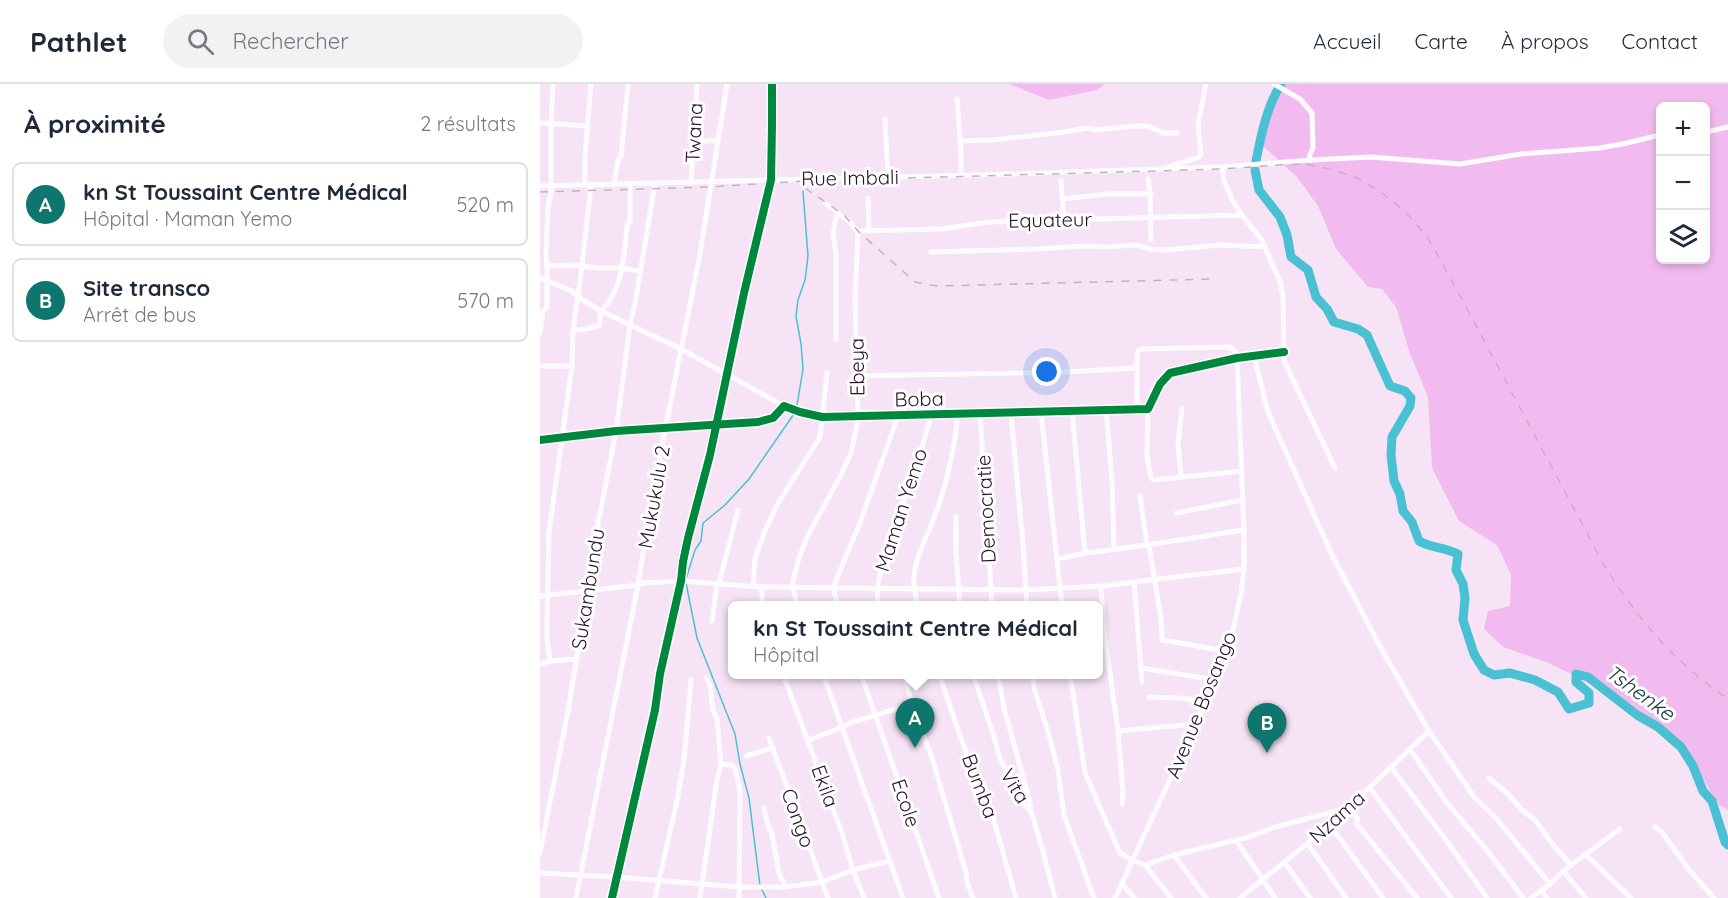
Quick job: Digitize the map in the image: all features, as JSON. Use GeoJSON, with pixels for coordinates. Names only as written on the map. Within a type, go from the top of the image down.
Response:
{"type":"FeatureCollection","features":[{"type":"Feature","properties":{"kind":"street"},"geometry":{"type":"LineString","coordinates":[[540,333],[543,311],[547,307],[546,253],[553,84]]}},
{"type":"Feature","properties":{"kind":"street"},"geometry":{"type":"LineString","coordinates":[[550,661],[547,638],[549,532],[572,366],[573,330],[582,266],[588,185],[585,156],[591,84]]}},
{"type":"Feature","properties":{"kind":"street"},"geometry":{"type":"LineString","coordinates":[[614,184],[618,160],[621,156],[628,84]]}},
{"type":"Feature","properties":{"kind":"street","name":"Twana"},"geometry":{"type":"LineString","coordinates":[[691,182],[697,84]]}},
{"type":"Feature","properties":{"kind":"street","name":"Mukukulu 2"},"geometry":{"type":"LineString","coordinates":[[576,898],[638,585],[653,491],[667,428],[712,181],[727,84]]}},
{"type":"Feature","properties":{"kind":"street"},"geometry":{"type":"LineString","coordinates":[[612,898],[655,710],[688,538],[771,180],[772,84]]}},
{"type":"Feature","properties":{"kind":"street"},"geometry":{"type":"LineString","coordinates":[[1160,169],[1201,155],[1198,124],[1206,84]]}},
{"type":"Feature","properties":{"kind":"street"},"geometry":{"type":"LineString","coordinates":[[1275,85],[1300,99],[1312,113],[1313,148],[1309,157],[1311,160]]}},
{"type":"Feature","properties":{"kind":"street"},"geometry":{"type":"LineString","coordinates":[[957,99],[960,176]]}},
{"type":"Feature","properties":{"kind":"street"},"geometry":{"type":"LineString","coordinates":[[885,119],[888,178]]}},
{"type":"Feature","properties":{"kind":"street"},"geometry":{"type":"LineString","coordinates":[[540,123],[588,126]]}},
{"type":"Feature","properties":{"kind":"street"},"geometry":{"type":"LineString","coordinates":[[960,141],[993,140],[1088,128],[1096,130],[1135,126],[1148,126],[1163,133],[1177,133]]}},
{"type":"Feature","properties":{"kind":"street"},"geometry":{"type":"LineString","coordinates":[[1710,131],[1728,128]]}},
{"type":"Feature","properties":{"kind":"street"},"geometry":{"type":"LineString","coordinates":[[1160,169],[1371,157],[1460,164],[1521,154],[1600,148],[1656,136]]}},
{"type":"Feature","properties":{"kind":"street"},"geometry":{"type":"LineString","coordinates":[[692,142],[718,140]]}},
{"type":"Feature","properties":{"kind":"street"},"geometry":{"type":"LineString","coordinates":[[1222,167],[1227,191],[1261,239],[1280,281],[1283,296],[1284,361],[1335,468]]}},
{"type":"Feature","properties":{"kind":"street","name":"Rue Imbali"},"geometry":{"type":"LineString","coordinates":[[540,186],[1160,169]]}},
{"type":"Feature","properties":{"kind":"street"},"geometry":{"type":"LineString","coordinates":[[1148,179],[1151,194],[1149,218],[1151,240]]}},
{"type":"Feature","properties":{"kind":"street"},"geometry":{"type":"LineString","coordinates":[[1061,181],[1064,220]]}},
{"type":"Feature","properties":{"kind":"street","name":"Sukambundu"},"geometry":{"type":"LineString","coordinates":[[540,853],[577,659],[585,591],[616,431],[630,325],[655,183]]}},
{"type":"Feature","properties":{"kind":"street"},"geometry":{"type":"LineString","coordinates":[[573,330],[599,326],[601,311],[616,291],[625,250],[627,226],[630,221],[630,184]]}},
{"type":"Feature","properties":{"kind":"street"},"geometry":{"type":"LineString","coordinates":[[1062,199],[1108,194],[1151,194]]}},
{"type":"Feature","properties":{"kind":"street"},"geometry":{"type":"LineString","coordinates":[[868,198],[869,231]]}},
{"type":"Feature","properties":{"kind":"street"},"geometry":{"type":"LineString","coordinates":[[825,203],[851,222],[858,231]]}},
{"type":"Feature","properties":{"kind":"street"},"geometry":{"type":"LineString","coordinates":[[836,339],[836,261],[833,232],[837,213]]}},
{"type":"Feature","properties":{"kind":"street","name":"Equateur"},"geometry":{"type":"LineString","coordinates":[[858,231],[942,230],[988,222],[1242,215]]}},
{"type":"Feature","properties":{"kind":"street","name":"Ebeya"},"geometry":{"type":"LineString","coordinates":[[796,601],[793,588],[795,571],[808,535],[851,453],[858,417],[855,300],[858,231]]}},
{"type":"Feature","properties":{"kind":"street"},"geometry":{"type":"LineString","coordinates":[[931,252],[1137,245],[1165,250],[1221,246],[1265,247]]}},
{"type":"Feature","properties":{"kind":"street"},"geometry":{"type":"LineString","coordinates":[[547,269],[548,265],[640,271]]}},
{"type":"Feature","properties":{"kind":"street","name":"Boba"},"geometry":{"type":"LineString","coordinates":[[540,278],[572,291],[601,311],[681,348],[784,406],[822,417],[1148,409]]}},
{"type":"Feature","properties":{"kind":"street"},"geometry":{"type":"LineString","coordinates":[[1137,409],[1138,351],[1230,346],[1237,358]]}},
{"type":"Feature","properties":{"kind":"street"},"geometry":{"type":"LineString","coordinates":[[1242,471],[1154,480],[1149,476],[1148,409],[1160,384],[1170,374],[1237,358],[1284,352]]}},
{"type":"Feature","properties":{"kind":"street"},"geometry":{"type":"LineString","coordinates":[[1254,356],[1267,409],[1332,555],[1383,652],[1429,731],[1475,798],[1496,818],[1550,884]]}},
{"type":"Feature","properties":{"kind":"street","name":"Avenue Bosango"},"geometry":{"type":"LineString","coordinates":[[1115,898],[1216,680],[1241,594],[1244,569],[1244,530],[1237,358]]}},
{"type":"Feature","properties":{"kind":"street"},"geometry":{"type":"LineString","coordinates":[[540,366],[572,366]]}},
{"type":"Feature","properties":{"kind":"street"},"geometry":{"type":"LineString","coordinates":[[857,376],[1064,372],[1137,368]]}},
{"type":"Feature","properties":{"kind":"street"},"geometry":{"type":"LineString","coordinates":[[753,586],[755,560],[764,532],[777,505],[820,436],[827,373]]}},
{"type":"Feature","properties":{"kind":"street"},"geometry":{"type":"LineString","coordinates":[[540,440],[616,431],[748,423],[773,418],[784,406]]}},
{"type":"Feature","properties":{"kind":"street"},"geometry":{"type":"LineString","coordinates":[[1181,477],[1178,444],[1182,409]]}},
{"type":"Feature","properties":{"kind":"street"},"geometry":{"type":"LineString","coordinates":[[1106,410],[1112,480],[1114,549]]}},
{"type":"Feature","properties":{"kind":"street"},"geometry":{"type":"LineString","coordinates":[[1072,411],[1085,553]]}},
{"type":"Feature","properties":{"kind":"street"},"geometry":{"type":"LineString","coordinates":[[1041,412],[1061,601]]}},
{"type":"Feature","properties":{"kind":"street","name":"Democratie"},"geometry":{"type":"LineString","coordinates":[[980,413],[991,601]]}},
{"type":"Feature","properties":{"kind":"street"},"geometry":{"type":"LineString","coordinates":[[1011,413],[1026,601]]}},
{"type":"Feature","properties":{"kind":"street"},"geometry":{"type":"LineString","coordinates":[[917,601],[914,575],[948,476],[958,414]]}},
{"type":"Feature","properties":{"kind":"street","name":"Maman Yemo"},"geometry":{"type":"LineString","coordinates":[[877,601],[876,589],[921,453],[931,415]]}},
{"type":"Feature","properties":{"kind":"street"},"geometry":{"type":"LineString","coordinates":[[837,601],[833,588],[898,416]]}},
{"type":"Feature","properties":{"kind":"street"},"geometry":{"type":"LineString","coordinates":[[1140,496],[1155,580],[1162,640],[1226,651]]}},
{"type":"Feature","properties":{"kind":"street"},"geometry":{"type":"LineString","coordinates":[[1176,513],[1243,500]]}},
{"type":"Feature","properties":{"kind":"street"},"geometry":{"type":"LineString","coordinates":[[712,621],[718,584],[738,510]]}},
{"type":"Feature","properties":{"kind":"street"},"geometry":{"type":"LineString","coordinates":[[956,517],[960,601]]}},
{"type":"Feature","properties":{"kind":"street"},"geometry":{"type":"LineString","coordinates":[[1057,559],[1244,530]]}},
{"type":"Feature","properties":{"kind":"street"},"geometry":{"type":"LineString","coordinates":[[540,596],[642,583],[681,581],[793,588],[1060,589],[1244,569]]}},
{"type":"Feature","properties":{"kind":"street"},"geometry":{"type":"LineString","coordinates":[[1134,582],[1142,682]]}},
{"type":"Feature","properties":{"kind":"street"},"geometry":{"type":"LineString","coordinates":[[1101,586],[1102,601]]}},
{"type":"Feature","properties":{"kind":"street"},"geometry":{"type":"LineString","coordinates":[[761,587],[762,601]]}},
{"type":"Feature","properties":{"kind":"street"},"geometry":{"type":"LineString","coordinates":[[1103,615],[1118,731],[1124,791],[1122,804]]}},
{"type":"Feature","properties":{"kind":"street"},"geometry":{"type":"LineString","coordinates":[[540,664],[577,659]]}},
{"type":"Feature","properties":{"kind":"street"},"geometry":{"type":"LineString","coordinates":[[1141,668],[1216,680]]}},
{"type":"Feature","properties":{"kind":"street"},"geometry":{"type":"LineString","coordinates":[[700,898],[721,764],[717,718],[713,711],[710,685],[706,677]]}},
{"type":"Feature","properties":{"kind":"street","name":"Ekila"},"geometry":{"type":"LineString","coordinates":[[785,679],[842,832],[864,898]]}},
{"type":"Feature","properties":{"kind":"street"},"geometry":{"type":"LineString","coordinates":[[824,679],[903,898]]}},
{"type":"Feature","properties":{"kind":"street","name":"Ecole"},"geometry":{"type":"LineString","coordinates":[[862,679],[939,898]]}},
{"type":"Feature","properties":{"kind":"street"},"geometry":{"type":"LineString","coordinates":[[905,679],[932,758],[973,898]]}},
{"type":"Feature","properties":{"kind":"street","name":"Bumba"},"geometry":{"type":"LineString","coordinates":[[940,679],[963,744],[992,814],[1016,898]]}},
{"type":"Feature","properties":{"kind":"street","name":"Vita"},"geometry":{"type":"LineString","coordinates":[[974,679],[1008,777],[1022,803],[1031,811],[1055,898]]}},
{"type":"Feature","properties":{"kind":"street"},"geometry":{"type":"LineString","coordinates":[[999,679],[1031,811]]}},
{"type":"Feature","properties":{"kind":"street"},"geometry":{"type":"LineString","coordinates":[[1033,679],[1058,770],[1064,815],[1095,898]]}},
{"type":"Feature","properties":{"kind":"street"},"geometry":{"type":"LineString","coordinates":[[1071,679],[1085,773],[1106,824],[1120,853],[1145,865],[1172,898]]}},
{"type":"Feature","properties":{"kind":"street"},"geometry":{"type":"LineString","coordinates":[[655,898],[684,760],[690,680]]}},
{"type":"Feature","properties":{"kind":"street"},"geometry":{"type":"LineString","coordinates":[[1149,697],[1206,702]]}},
{"type":"Feature","properties":{"kind":"street"},"geometry":{"type":"LineString","coordinates":[[808,741],[850,723],[912,704]]}},
{"type":"Feature","properties":{"kind":"street"},"geometry":{"type":"LineString","coordinates":[[1118,731],[1195,724]]}},
{"type":"Feature","properties":{"kind":"street","name":"Nzama"},"geometry":{"type":"LineString","coordinates":[[1240,898],[1330,825],[1429,731]]}},
{"type":"Feature","properties":{"kind":"street","name":"Congo"},"geometry":{"type":"LineString","coordinates":[[769,738],[828,898]]}},
{"type":"Feature","properties":{"kind":"street"},"geometry":{"type":"LineString","coordinates":[[746,756],[772,748]]}},
{"type":"Feature","properties":{"kind":"street"},"geometry":{"type":"LineString","coordinates":[[1410,749],[1447,803],[1486,849],[1522,898]]}},
{"type":"Feature","properties":{"kind":"street"},"geometry":{"type":"LineString","coordinates":[[721,764],[732,765],[735,768],[740,791],[739,898]]}},
{"type":"Feature","properties":{"kind":"street"},"geometry":{"type":"LineString","coordinates":[[1391,767],[1487,898]]}},
{"type":"Feature","properties":{"kind":"street"},"geometry":{"type":"LineString","coordinates":[[1489,778],[1533,819],[1572,865]]}},
{"type":"Feature","properties":{"kind":"street"},"geometry":{"type":"LineString","coordinates":[[1370,788],[1451,898]]}},
{"type":"Feature","properties":{"kind":"street"},"geometry":{"type":"LineString","coordinates":[[764,808],[780,873],[786,887]]}},
{"type":"Feature","properties":{"kind":"street"},"geometry":{"type":"LineString","coordinates":[[1145,865],[1348,808],[1358,819],[1356,823],[1417,898]]}},
{"type":"Feature","properties":{"kind":"street"},"geometry":{"type":"LineString","coordinates":[[1330,825],[1383,898]]}},
{"type":"Feature","properties":{"kind":"street"},"geometry":{"type":"LineString","coordinates":[[1655,827],[1714,898]]}},
{"type":"Feature","properties":{"kind":"street"},"geometry":{"type":"LineString","coordinates":[[1531,898],[1620,829]]}},
{"type":"Feature","properties":{"kind":"street"},"geometry":{"type":"LineString","coordinates":[[1236,840],[1275,898]]}},
{"type":"Feature","properties":{"kind":"street"},"geometry":{"type":"LineString","coordinates":[[1308,844],[1346,898]]}},
{"type":"Feature","properties":{"kind":"street"},"geometry":{"type":"LineString","coordinates":[[1585,854],[1631,898]]}},
{"type":"Feature","properties":{"kind":"street"},"geometry":{"type":"LineString","coordinates":[[1174,855],[1206,898]]}},
{"type":"Feature","properties":{"kind":"street"},"geometry":{"type":"LineString","coordinates":[[540,873],[616,876],[738,887],[786,887],[822,882],[853,870],[890,861]]}},
{"type":"Feature","properties":{"kind":"street"},"geometry":{"type":"LineString","coordinates":[[1285,862],[1310,898]]}},
{"type":"Feature","properties":{"kind":"street"},"geometry":{"type":"LineString","coordinates":[[1563,871],[1586,898]]}},
{"type":"Feature","properties":{"kind":"street"},"geometry":{"type":"LineString","coordinates":[[1122,883],[1134,898]]}},
{"type":"Feature","properties":{"kind":"street"},"geometry":{"type":"LineString","coordinates":[[1542,891],[1547,898]]}},
{"type":"Feature","properties":{"kind":"shaded area"},"geometry":{"type":"Polygon","coordinates":[[[1009,84],[1105,84],[1097,90],[1049,100],[1009,84]]]}},
{"type":"Feature","properties":{"kind":"shaded area"},"geometry":{"type":"Polygon","coordinates":[[[1272,84],[1728,84],[1728,810],[1719,805],[1694,764],[1627,706],[1580,678],[1546,662],[1503,647],[1484,629],[1488,611],[1510,606],[1511,575],[1497,545],[1459,521],[1432,468],[1428,397],[1409,351],[1396,307],[1382,289],[1368,287],[1336,249],[1318,206],[1297,177],[1262,145],[1278,91],[1272,84]]]}},
{"type":"Feature","properties":{"kind":"waterway","name":"Tshenke"},"geometry":{"type":"LineString","coordinates":[[1256,161],[1268,111],[1281,84]]}},
{"type":"Feature","properties":{"kind":"waterway","name":"Tshenke"},"geometry":{"type":"LineString","coordinates":[[1255,170],[1259,190],[1280,217],[1287,235],[1291,257],[1308,270],[1316,297],[1327,309],[1334,322],[1358,329],[1367,335],[1390,386],[1405,391],[1411,398],[1410,406],[1392,437],[1391,455],[1394,481],[1400,494],[1403,511],[1412,522],[1419,541],[1458,554],[1456,570],[1463,584],[1465,598],[1463,620],[1474,654],[1484,670],[1494,675],[1510,673],[1535,680],[1558,692],[1569,709],[1589,703],[1589,693],[1576,682],[1576,674],[1588,677],[1637,715],[1658,727],[1681,747],[1693,766],[1703,791],[1712,801],[1728,845]]}},
{"type":"Feature","properties":{"kind":"waterway"},"geometry":{"type":"LineString","coordinates":[[686,579],[695,550],[701,541],[703,523],[725,505],[749,479],[796,411],[803,369],[796,316],[808,256],[803,191]]}},
{"type":"Feature","properties":{"kind":"waterway"},"geometry":{"type":"LineString","coordinates":[[686,583],[697,638],[735,734],[749,798],[760,886]]}},
{"type":"Feature","properties":{"kind":"waterway"},"geometry":{"type":"LineString","coordinates":[[762,890],[766,898]]}},
{"type":"Feature","properties":{"kind":"railway"},"geometry":{"type":"LineString","coordinates":[[540,192],[710,187],[805,181],[1222,169],[1304,164],[1359,179],[1393,201],[1428,238],[1604,565],[1631,604],[1658,639],[1690,670],[1728,699]]}},
{"type":"Feature","properties":{"kind":"railway"},"geometry":{"type":"LineString","coordinates":[[805,188],[844,215],[859,232],[915,282],[937,286],[1213,279]]}},
{"type":"Feature","properties":{"kind":"cycle path"},"geometry":{"type":"LineString","coordinates":[[612,898],[655,710],[660,674],[681,581],[688,538],[710,455],[744,293],[771,180],[772,84]]}},
{"type":"Feature","properties":{"kind":"cycle path"},"geometry":{"type":"LineString","coordinates":[[540,440],[616,431],[758,422],[773,418],[784,406],[822,417],[1148,409],[1160,384],[1170,373],[1237,358],[1284,352]]}},
{"type":"Feature","properties":{"kind":"place","name":"kn St Toussaint Centre Médical"},"geometry":{"type":"Point","coordinates":[915,748]}},
{"type":"Feature","properties":{"kind":"place","name":"Site transco"},"geometry":{"type":"Point","coordinates":[1267,753]}}]}
